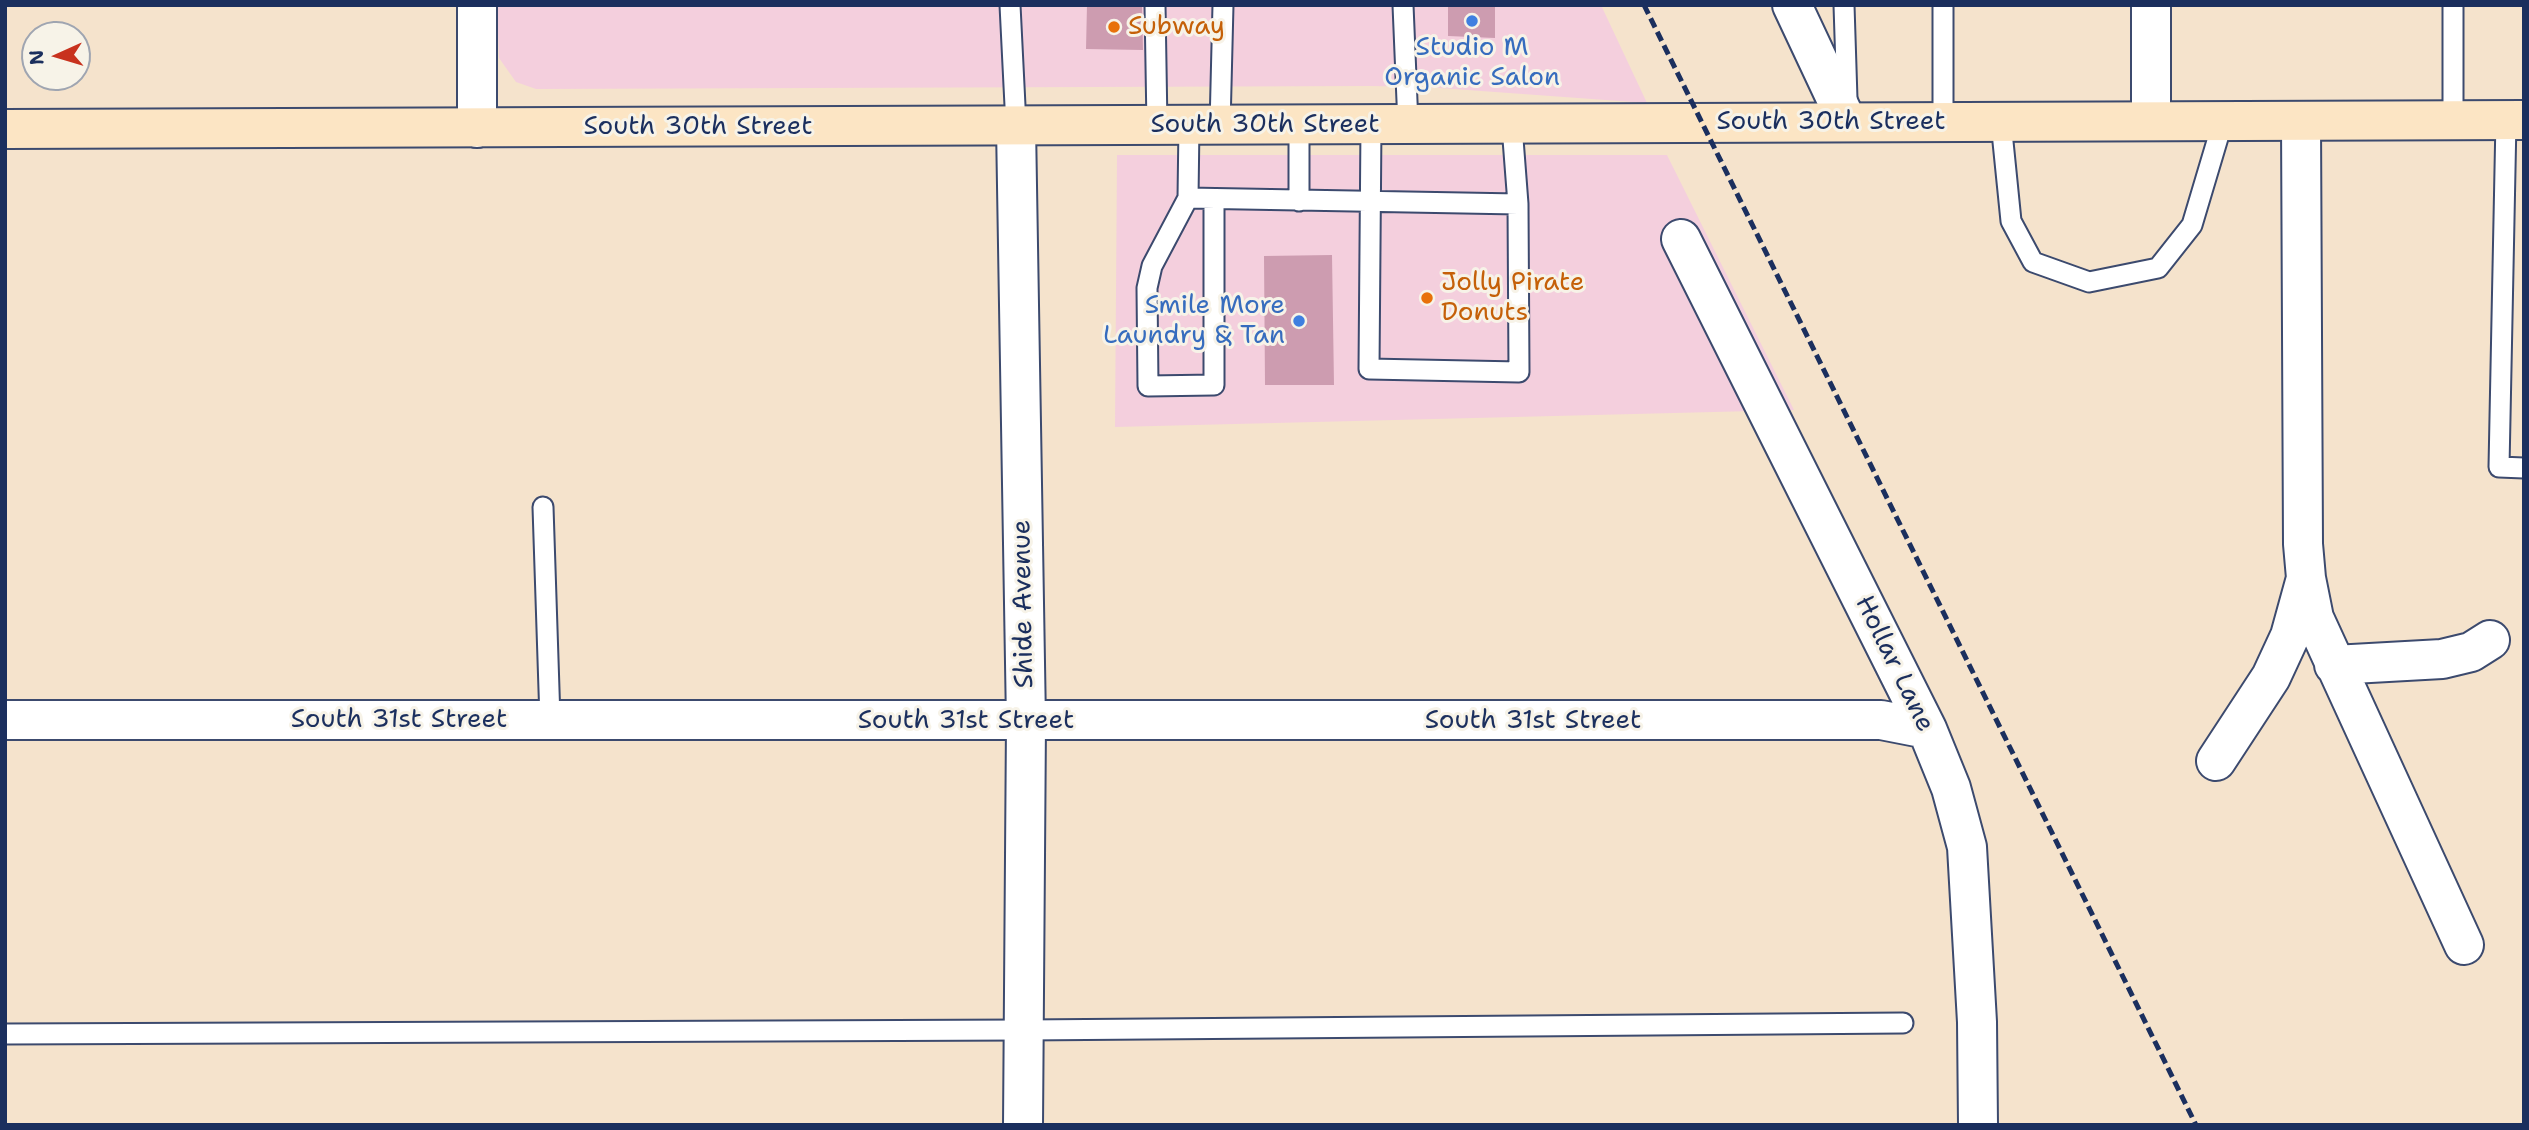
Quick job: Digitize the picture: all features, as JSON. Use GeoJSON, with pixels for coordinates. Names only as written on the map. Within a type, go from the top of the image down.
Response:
{"type":"FeatureCollection","features":[{"type":"Feature","properties":{"kind":"street"},"geometry":{"type":"LineString","coordinates":[[477,5],[477,128]]}},
{"type":"Feature","properties":{"kind":"street"},"geometry":{"type":"LineString","coordinates":[[1792,5],[1847,122]]}},
{"type":"Feature","properties":{"kind":"street"},"geometry":{"type":"LineString","coordinates":[[2151,5],[2151,121]]}},
{"type":"Feature","properties":{"kind":"street","name":"South 30th Street"},"geometry":{"type":"LineString","coordinates":[[5,129],[1512,126],[2515,120]]}},
{"type":"Feature","properties":{"kind":"street"},"geometry":{"type":"LineString","coordinates":[[2301,121],[2303,530],[2306,578],[2314,618],[2334,665],[2464,945]]}},
{"type":"Feature","properties":{"kind":"street","name":"Shide Avenue"},"geometry":{"type":"LineString","coordinates":[[1016,126],[1026,722],[1023,1125]]}},
{"type":"Feature","properties":{"kind":"street","name":"Hollar Lane"},"geometry":{"type":"LineString","coordinates":[[1681,239],[1927,729],[1951,788],[1967,847],[1977,1022],[1978,1125]]}},
{"type":"Feature","properties":{"kind":"street"},"geometry":{"type":"LineString","coordinates":[[2216,761],[2270,677],[2290,636],[2306,578]]}},
{"type":"Feature","properties":{"kind":"street"},"geometry":{"type":"LineString","coordinates":[[2334,665],[2442,659],[2471,652],[2490,640]]}},
{"type":"Feature","properties":{"kind":"street","name":"South 31st Street"},"geometry":{"type":"LineString","coordinates":[[5,720],[1881,720],[1927,729]]}},
{"type":"Feature","properties":{"kind":"lane"},"geometry":{"type":"LineString","coordinates":[[1010,5],[1016,126]]}},
{"type":"Feature","properties":{"kind":"lane"},"geometry":{"type":"LineString","coordinates":[[1156,5],[1189,125]]}},
{"type":"Feature","properties":{"kind":"lane"},"geometry":{"type":"LineString","coordinates":[[1214,200],[1214,385],[1148,386],[1147,288],[1152,266],[1188,198],[1189,125],[1223,5]]}},
{"type":"Feature","properties":{"kind":"lane"},"geometry":{"type":"LineString","coordinates":[[1403,5],[1389,125],[1370,204],[1369,369],[1519,372],[1518,204],[1512,126]]}},
{"type":"Feature","properties":{"kind":"lane"},"geometry":{"type":"LineString","coordinates":[[1844,5],[1847,122]]}},
{"type":"Feature","properties":{"kind":"lane"},"geometry":{"type":"LineString","coordinates":[[1943,5],[1943,122]]}},
{"type":"Feature","properties":{"kind":"lane"},"geometry":{"type":"LineString","coordinates":[[2453,5],[2453,121]]}},
{"type":"Feature","properties":{"kind":"lane"},"geometry":{"type":"LineString","coordinates":[[2515,120],[2499,467],[2524,468]]}},
{"type":"Feature","properties":{"kind":"lane"},"geometry":{"type":"LineString","coordinates":[[2001,122],[2011,221],[2033,262],[2089,282],[2158,268],[2192,225],[2223,121]]}},
{"type":"Feature","properties":{"kind":"lane"},"geometry":{"type":"LineString","coordinates":[[1299,125],[1299,201]]}},
{"type":"Feature","properties":{"kind":"lane"},"geometry":{"type":"LineString","coordinates":[[1188,198],[1370,204],[1518,204]]}},
{"type":"Feature","properties":{"kind":"lane"},"geometry":{"type":"LineString","coordinates":[[543,506],[550,720]]}},
{"type":"Feature","properties":{"kind":"lane"},"geometry":{"type":"LineString","coordinates":[[5,1034],[1024,1031],[1903,1023]]}},
{"type":"Feature","properties":{"kind":"shaded area"},"geometry":{"type":"Polygon","coordinates":[[[497,5],[1601,5],[1647,103],[1426,87],[1370,86],[536,89],[516,82],[499,58],[497,5]]]}},
{"type":"Feature","properties":{"kind":"shaded area"},"geometry":{"type":"Polygon","coordinates":[[[1117,155],[1667,155],[1794,410],[1115,427],[1117,155]]]}},
{"type":"Feature","properties":{"kind":"building","name":"Subway"},"geometry":{"type":"Polygon","coordinates":[[[1087,5],[1142,5],[1143,50],[1086,49],[1087,5]]]}},
{"type":"Feature","properties":{"kind":"building","name":"Studio M Organic Salon"},"geometry":{"type":"Polygon","coordinates":[[[1448,5],[1495,5],[1495,38],[1448,36],[1448,5]]]}},
{"type":"Feature","properties":{"kind":"building","name":"Smile More Laundry & Tan"},"geometry":{"type":"Polygon","coordinates":[[[1332,255],[1334,385],[1265,385],[1264,256],[1332,255]]]}},
{"type":"Feature","properties":{"kind":"railway"},"geometry":{"type":"LineString","coordinates":[[1644,5],[2196,1125]]}},
{"type":"Feature","properties":{"kind":"place","name":"Studio M Organic Salon"},"geometry":{"type":"Point","coordinates":[1472,21]}},
{"type":"Feature","properties":{"kind":"place","name":"Subway"},"geometry":{"type":"Point","coordinates":[1114,27]}},
{"type":"Feature","properties":{"kind":"place","name":"Jolly Pirate Donuts"},"geometry":{"type":"Point","coordinates":[1427,298]}},
{"type":"Feature","properties":{"kind":"place","name":"Smile More Laundry & Tan"},"geometry":{"type":"Point","coordinates":[1299,321]}}]}
